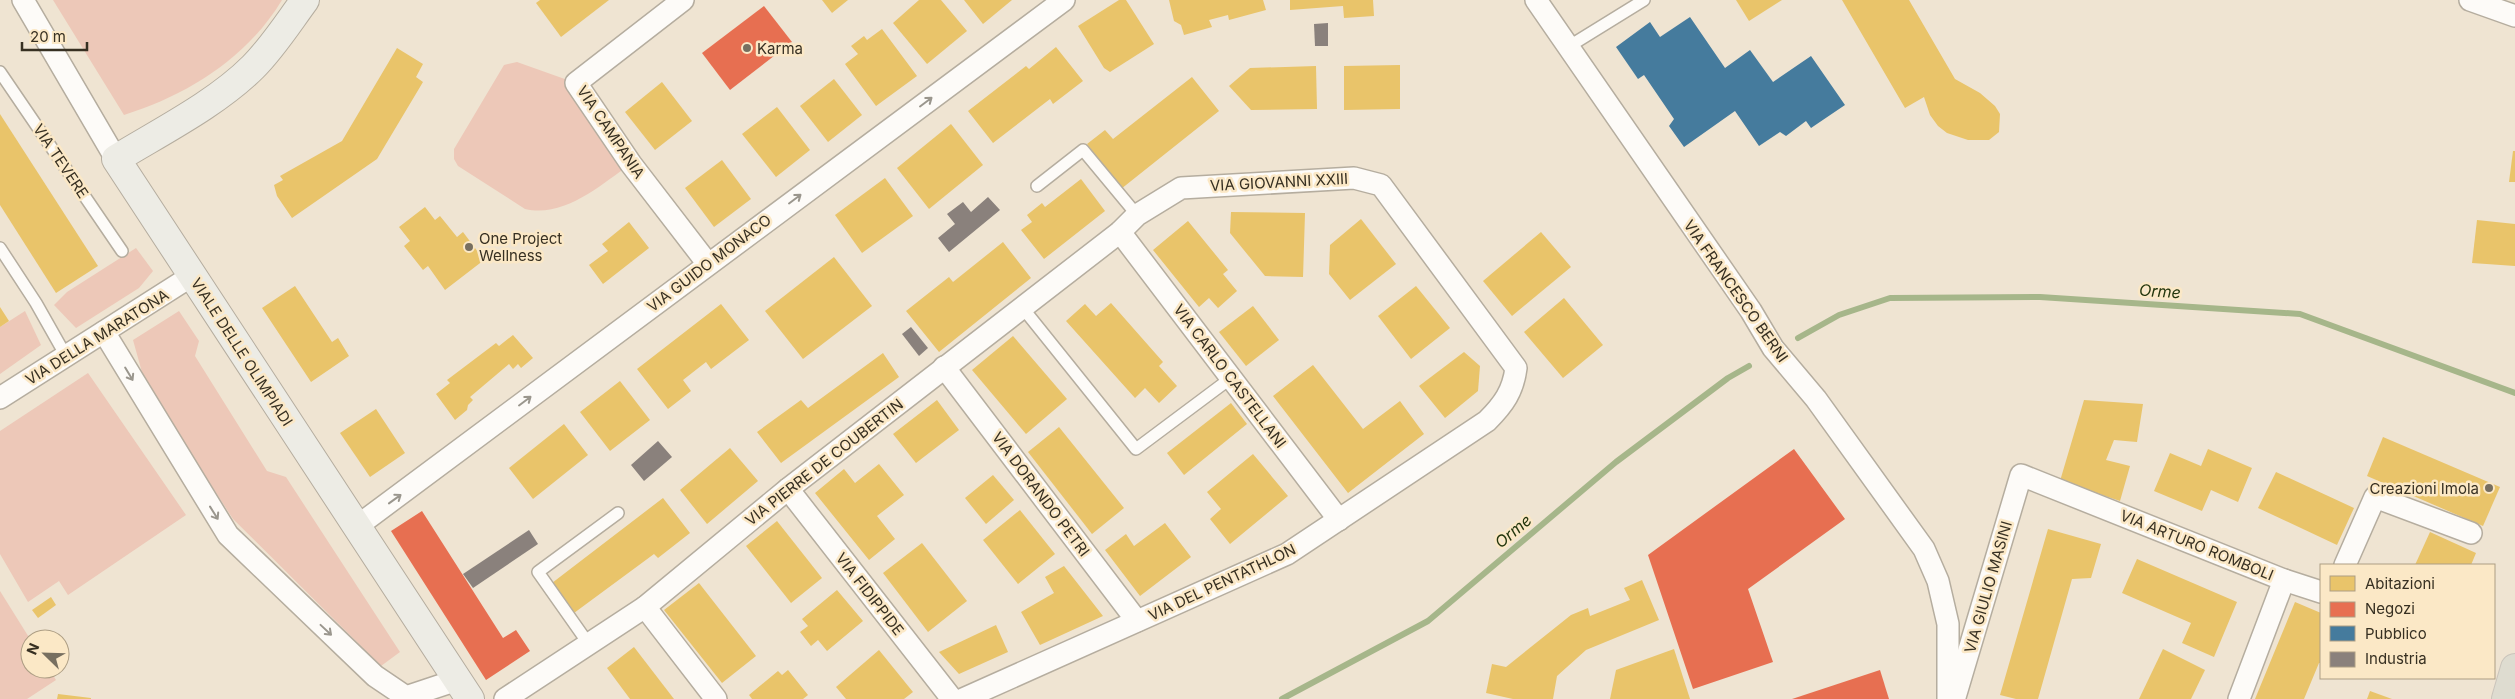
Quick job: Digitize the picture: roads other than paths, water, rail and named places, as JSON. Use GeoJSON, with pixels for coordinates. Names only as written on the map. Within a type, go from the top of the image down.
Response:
{"type":"FeatureCollection","features":[{"type":"Feature","properties":{"kind":"main road"},"geometry":{"type":"LineString","coordinates":[[2506,699],[2515,668]]}},
{"type":"Feature","properties":{"kind":"street","name":"VIALE DELLE OLIMPIADI"},"geometry":{"type":"LineString","coordinates":[[23,0],[116,159],[463,690]]}},
{"type":"Feature","properties":{"kind":"street"},"geometry":{"type":"LineString","coordinates":[[116,159],[218,95],[251,69],[272,46],[305,0]]}},
{"type":"Feature","properties":{"kind":"street","name":"VIA CAMPANIA"},"geometry":{"type":"LineString","coordinates":[[683,0],[576,82],[630,164],[708,264]]}},
{"type":"Feature","properties":{"kind":"street","name":"VIA GUIDO MONACO"},"geometry":{"type":"LineString","coordinates":[[356,528],[1064,0]]}},
{"type":"Feature","properties":{"kind":"street"},"geometry":{"type":"LineString","coordinates":[[2470,0],[2515,16]]}},
{"type":"Feature","properties":{"kind":"street","name":"VIA FRANCESCO BERNI"},"geometry":{"type":"LineString","coordinates":[[1544,4],[1568,47],[1736,291],[1773,348],[1825,411],[1924,549],[1938,581],[1948,624],[1948,699]]}},
{"type":"Feature","properties":{"kind":"street","name":"VIA GIOVANNI XXIII"},"geometry":{"type":"LineString","coordinates":[[1137,215],[1180,188],[1354,178],[1381,185],[1516,368]]}},
{"type":"Feature","properties":{"kind":"street","name":"VIA PIERRE DE COUBERTIN"},"geometry":{"type":"LineString","coordinates":[[505,699],[645,607],[788,489],[1120,232],[1137,215]]}},
{"type":"Feature","properties":{"kind":"street","name":"VIA CARLO CASTELLANI"},"geometry":{"type":"LineString","coordinates":[[1120,232],[1340,520]]}},
{"type":"Feature","properties":{"kind":"street","name":"VIA DELLA MARATONA"},"geometry":{"type":"LineString","coordinates":[[0,398],[193,276]]}},
{"type":"Feature","properties":{"kind":"street"},"geometry":{"type":"LineString","coordinates":[[104,332],[228,535],[375,676],[408,698],[463,690]]}},
{"type":"Feature","properties":{"kind":"street","name":"VIA DORANDO PETRI"},"geometry":{"type":"LineString","coordinates":[[944,367],[1137,621]]}},
{"type":"Feature","properties":{"kind":"street","name":"VIA DEL PENTATHLON"},"geometry":{"type":"LineString","coordinates":[[963,699],[1287,554],[1487,421],[1506,402],[1514,385],[1516,368]]}},
{"type":"Feature","properties":{"kind":"street","name":"VIA ARTURO ROMBOLI"},"geometry":{"type":"LineString","coordinates":[[2021,475],[2284,580],[2239,699]]}},
{"type":"Feature","properties":{"kind":"street","name":"VIA GIULIO MASINI"},"geometry":{"type":"LineString","coordinates":[[1955,699],[2021,475]]}},
{"type":"Feature","properties":{"kind":"street","name":"VIA FIDIPPIDE"},"geometry":{"type":"LineString","coordinates":[[788,489],[952,699]]}},
{"type":"Feature","properties":{"kind":"street"},"geometry":{"type":"LineString","coordinates":[[2345,564],[2375,497],[2471,533]]}},
{"type":"Feature","properties":{"kind":"street"},"geometry":{"type":"LineString","coordinates":[[2284,580],[2320,592]]}},
{"type":"Feature","properties":{"kind":"street"},"geometry":{"type":"LineString","coordinates":[[645,607],[716,699]]}},
{"type":"Feature","properties":{"kind":"lane"},"geometry":{"type":"LineString","coordinates":[[1568,47],[1644,0]]}},
{"type":"Feature","properties":{"kind":"lane","name":"VIA TEVERE"},"geometry":{"type":"LineString","coordinates":[[0,72],[122,251]]}},
{"type":"Feature","properties":{"kind":"lane"},"geometry":{"type":"LineString","coordinates":[[1037,186],[1083,150],[1137,215]]}},
{"type":"Feature","properties":{"kind":"lane"},"geometry":{"type":"LineString","coordinates":[[0,248],[36,304],[66,356]]}},
{"type":"Feature","properties":{"kind":"lane"},"geometry":{"type":"LineString","coordinates":[[1022,307],[1136,450],[1231,378]]}},
{"type":"Feature","properties":{"kind":"lane"},"geometry":{"type":"LineString","coordinates":[[588,643],[538,572],[618,513]]}},
{"type":"Feature","properties":{"kind":"waterway","name":"Orme"},"geometry":{"type":"LineString","coordinates":[[1798,338],[1839,315],[1890,298],[2040,297],[2300,314],[2515,393]]}},
{"type":"Feature","properties":{"kind":"waterway","name":"Orme"},"geometry":{"type":"LineString","coordinates":[[1282,699],[1428,621],[1616,462],[1728,378],[1749,366]]}},
{"type":"Feature","properties":{"kind":"place","name":"Karma"},"geometry":{"type":"Point","coordinates":[747,48]}},
{"type":"Feature","properties":{"kind":"place","name":"One Project Wellness"},"geometry":{"type":"Point","coordinates":[469,247]}},
{"type":"Feature","properties":{"kind":"place","name":"Creazioni Imola"},"geometry":{"type":"Point","coordinates":[2489,488]}}]}
